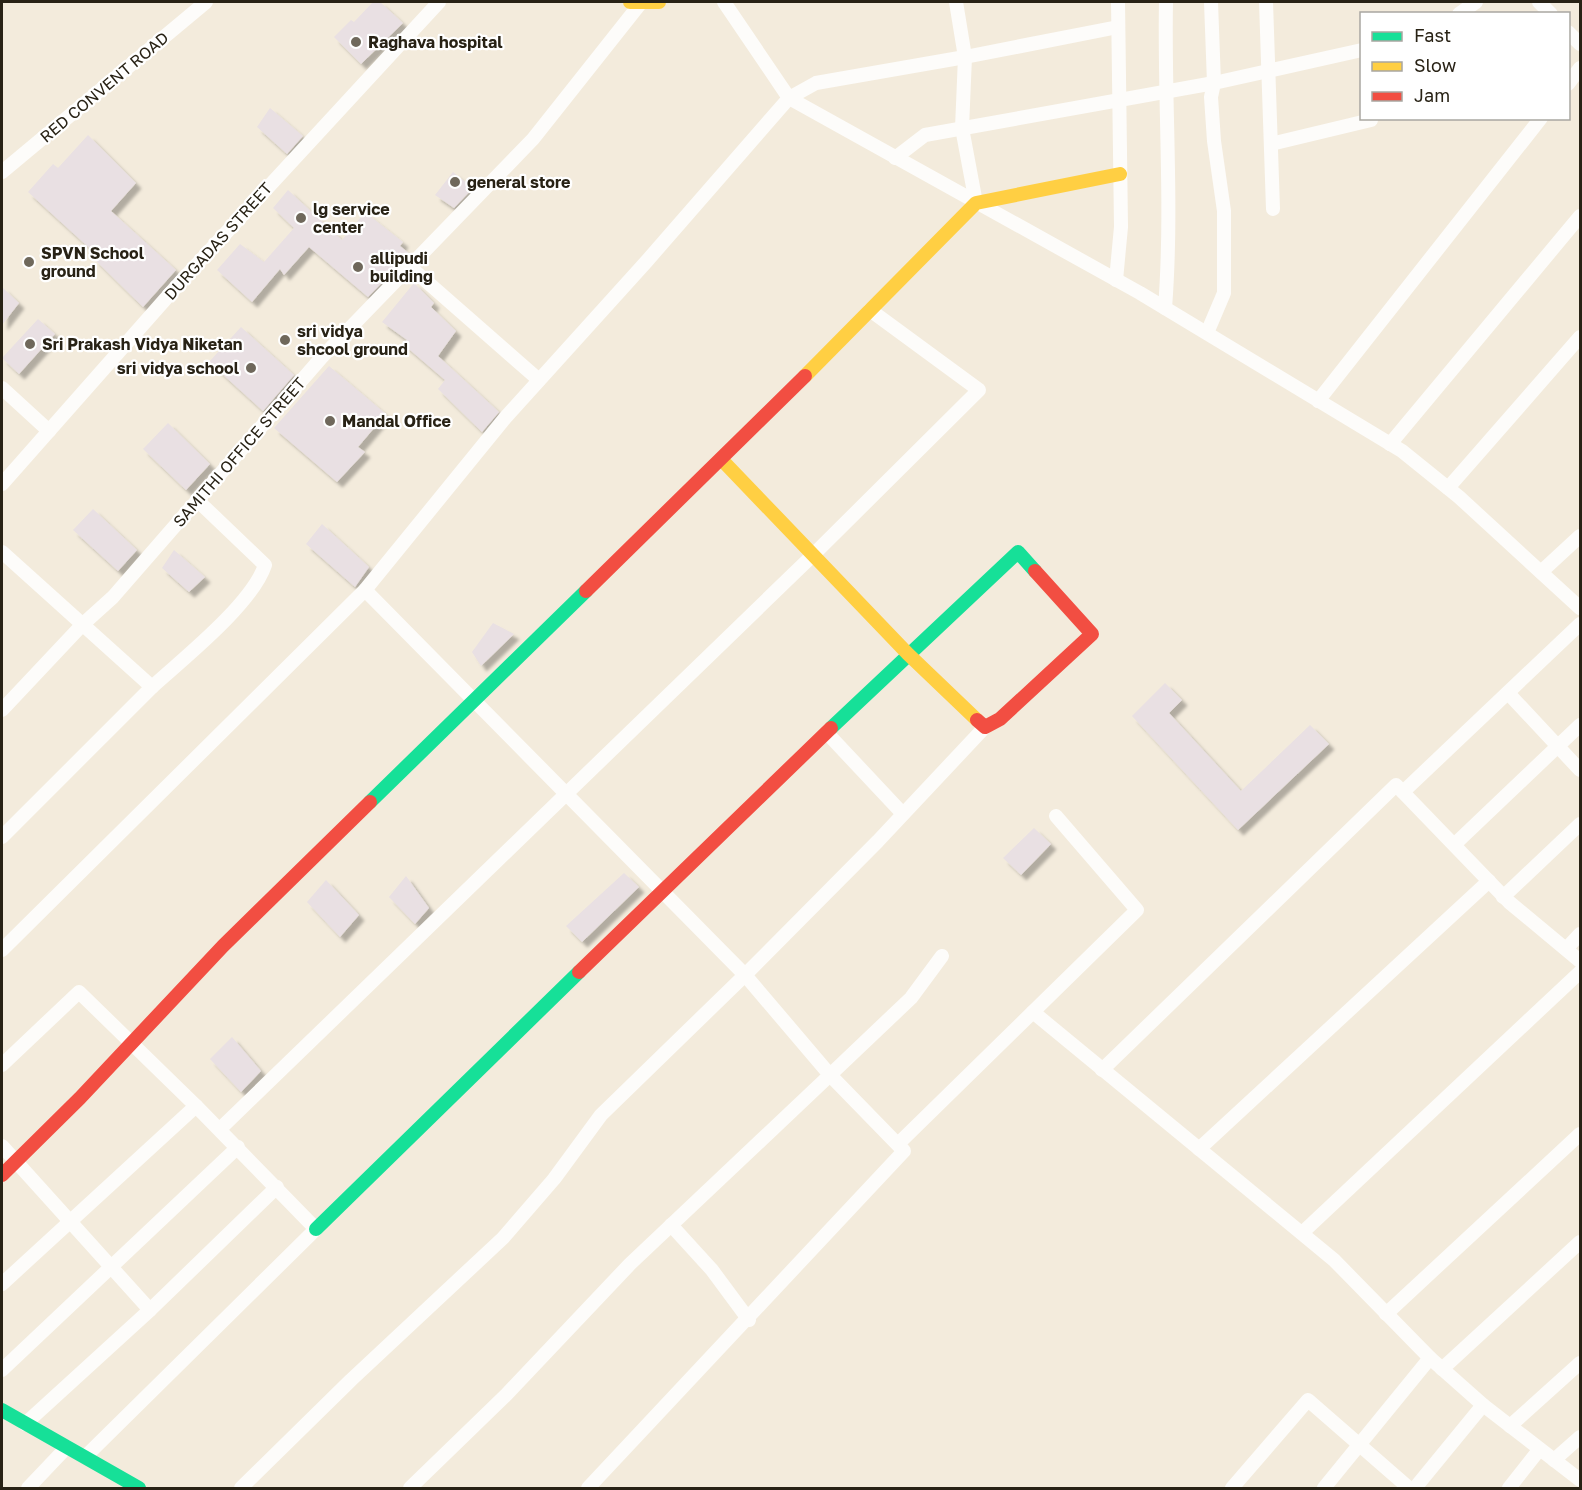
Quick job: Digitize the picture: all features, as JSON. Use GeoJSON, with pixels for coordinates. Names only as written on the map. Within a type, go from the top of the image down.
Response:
{"type":"FeatureCollection","features":[{"type":"Feature","properties":{"kind":"street","name":"RED CONVENT ROAD"},"geometry":{"type":"LineString","coordinates":[[2,172],[206,2]]}},
{"type":"Feature","properties":{"kind":"street","name":"DURGADAS STREET"},"geometry":{"type":"LineString","coordinates":[[2,484],[176,287],[439,2]]}},
{"type":"Feature","properties":{"kind":"street"},"geometry":{"type":"LineString","coordinates":[[635,3],[659,2]]}},
{"type":"Feature","properties":{"kind":"street"},"geometry":{"type":"LineString","coordinates":[[724,2],[789,98],[1165,308],[1390,444],[1448,488],[1581,608]]}},
{"type":"Feature","properties":{"kind":"street"},"geometry":{"type":"LineString","coordinates":[[956,2],[964,57],[962,128],[976,203]]}},
{"type":"Feature","properties":{"kind":"street"},"geometry":{"type":"LineString","coordinates":[[1116,280],[1121,227],[1118,2]]}},
{"type":"Feature","properties":{"kind":"street"},"geometry":{"type":"LineString","coordinates":[[1165,308],[1169,250],[1164,92],[1166,2]]}},
{"type":"Feature","properties":{"kind":"street"},"geometry":{"type":"LineString","coordinates":[[1207,333],[1224,293],[1224,211],[1214,141],[1211,97],[1214,83],[1211,2]]}},
{"type":"Feature","properties":{"kind":"street"},"geometry":{"type":"LineString","coordinates":[[1266,2],[1273,209]]}},
{"type":"Feature","properties":{"kind":"street"},"geometry":{"type":"LineString","coordinates":[[1461,12],[1476,2]]}},
{"type":"Feature","properties":{"kind":"street","name":"SAMITHI OFFICE STREET"},"geometry":{"type":"LineString","coordinates":[[2,710],[82,625],[113,597],[322,357],[533,139],[635,3]]}},
{"type":"Feature","properties":{"kind":"street"},"geometry":{"type":"LineString","coordinates":[[2,950],[365,590],[505,418],[789,98],[816,83],[1118,27]]}},
{"type":"Feature","properties":{"kind":"street"},"geometry":{"type":"LineString","coordinates":[[1570,33],[1581,44]]}},
{"type":"Feature","properties":{"kind":"street"},"geometry":{"type":"LineString","coordinates":[[895,158],[925,135],[1214,83],[1360,50]]}},
{"type":"Feature","properties":{"kind":"street"},"geometry":{"type":"LineString","coordinates":[[1570,83],[1581,68]]}},
{"type":"Feature","properties":{"kind":"street"},"geometry":{"type":"LineString","coordinates":[[1271,144],[1371,120]]}},
{"type":"Feature","properties":{"kind":"street"},"geometry":{"type":"LineString","coordinates":[[1318,401],[1539,120]]}},
{"type":"Feature","properties":{"kind":"street"},"geometry":{"type":"LineString","coordinates":[[2,1175],[131,1044],[223,946],[722,459],[976,203],[1120,174]]}},
{"type":"Feature","properties":{"kind":"street"},"geometry":{"type":"LineString","coordinates":[[1390,444],[1581,216]]}},
{"type":"Feature","properties":{"kind":"street"},"geometry":{"type":"LineString","coordinates":[[410,266],[539,380]]}},
{"type":"Feature","properties":{"kind":"street"},"geometry":{"type":"LineString","coordinates":[[221,1128],[813,555],[979,390],[870,310]]}},
{"type":"Feature","properties":{"kind":"street"},"geometry":{"type":"LineString","coordinates":[[1448,488],[1581,338]]}},
{"type":"Feature","properties":{"kind":"street"},"geometry":{"type":"LineString","coordinates":[[2,388],[49,430]]}},
{"type":"Feature","properties":{"kind":"street"},"geometry":{"type":"LineString","coordinates":[[722,459],[908,654],[985,727]]}},
{"type":"Feature","properties":{"kind":"street"},"geometry":{"type":"LineString","coordinates":[[2,837],[261,579],[265,565],[197,500]]}},
{"type":"Feature","properties":{"kind":"street"},"geometry":{"type":"LineString","coordinates":[[1541,572],[1581,536]]}},
{"type":"Feature","properties":{"kind":"street"},"geometry":{"type":"LineString","coordinates":[[2,552],[152,687]]}},
{"type":"Feature","properties":{"kind":"street"},"geometry":{"type":"LineString","coordinates":[[84,1457],[662,888],[1017,552],[1092,634],[1000,719],[985,727],[745,975],[601,1115],[554,1179],[502,1238],[351,1380],[241,1488]]}},
{"type":"Feature","properties":{"kind":"street"},"geometry":{"type":"LineString","coordinates":[[365,590],[473,701],[568,792],[662,888],[745,975],[830,1075],[904,1151],[749,1320],[588,1488]]}},
{"type":"Feature","properties":{"kind":"street"},"geometry":{"type":"LineString","coordinates":[[1403,792],[1581,624]]}},
{"type":"Feature","properties":{"kind":"street"},"geometry":{"type":"LineString","coordinates":[[1508,693],[1581,770]]}},
{"type":"Feature","properties":{"kind":"street"},"geometry":{"type":"LineString","coordinates":[[1455,844],[1581,725]]}},
{"type":"Feature","properties":{"kind":"street"},"geometry":{"type":"LineString","coordinates":[[827,734],[903,814]]}},
{"type":"Feature","properties":{"kind":"street"},"geometry":{"type":"LineString","coordinates":[[1102,1070],[1396,785],[1455,844],[1503,897],[1581,961]]}},
{"type":"Feature","properties":{"kind":"street"},"geometry":{"type":"LineString","coordinates":[[898,1144],[1137,910],[1056,816]]}},
{"type":"Feature","properties":{"kind":"street"},"geometry":{"type":"LineString","coordinates":[[1503,897],[1581,824]]}},
{"type":"Feature","properties":{"kind":"street"},"geometry":{"type":"LineString","coordinates":[[1199,1149],[1489,881]]}},
{"type":"Feature","properties":{"kind":"street"},"geometry":{"type":"LineString","coordinates":[[1566,949],[1581,934]]}},
{"type":"Feature","properties":{"kind":"street"},"geometry":{"type":"LineString","coordinates":[[410,1488],[671,1225],[911,998],[942,956]]}},
{"type":"Feature","properties":{"kind":"street"},"geometry":{"type":"LineString","coordinates":[[1302,1233],[1581,972]]}},
{"type":"Feature","properties":{"kind":"street"},"geometry":{"type":"LineString","coordinates":[[2,1065],[79,992],[221,1128],[316,1228]]}},
{"type":"Feature","properties":{"kind":"street"},"geometry":{"type":"LineString","coordinates":[[1033,1012],[1334,1260],[1442,1369],[1539,1450],[1581,1480]]}},
{"type":"Feature","properties":{"kind":"street"},"geometry":{"type":"LineString","coordinates":[[2,1284],[196,1106]]}},
{"type":"Feature","properties":{"kind":"street"},"geometry":{"type":"LineString","coordinates":[[1386,1314],[1581,1134]]}},
{"type":"Feature","properties":{"kind":"street"},"geometry":{"type":"LineString","coordinates":[[2,1146],[150,1310]]}},
{"type":"Feature","properties":{"kind":"street"},"geometry":{"type":"LineString","coordinates":[[2,1370],[238,1147]]}},
{"type":"Feature","properties":{"kind":"street"},"geometry":{"type":"LineString","coordinates":[[25,1424],[150,1310],[276,1187]]}},
{"type":"Feature","properties":{"kind":"street"},"geometry":{"type":"LineString","coordinates":[[671,1225],[712,1270],[749,1320]]}},
{"type":"Feature","properties":{"kind":"street"},"geometry":{"type":"LineString","coordinates":[[1442,1369],[1581,1242]]}},
{"type":"Feature","properties":{"kind":"street"},"geometry":{"type":"LineString","coordinates":[[1324,1488],[1430,1358]]}},
{"type":"Feature","properties":{"kind":"street"},"geometry":{"type":"LineString","coordinates":[[1510,1426],[1581,1363]]}},
{"type":"Feature","properties":{"kind":"street"},"geometry":{"type":"LineString","coordinates":[[1232,1488],[1308,1400],[1409,1488]]}},
{"type":"Feature","properties":{"kind":"street"},"geometry":{"type":"LineString","coordinates":[[1415,1488],[1483,1405]]}},
{"type":"Feature","properties":{"kind":"street"},"geometry":{"type":"LineString","coordinates":[[2,1410],[139,1488]]}},
{"type":"Feature","properties":{"kind":"street"},"geometry":{"type":"LineString","coordinates":[[1554,1461],[1581,1437]]}},
{"type":"Feature","properties":{"kind":"street"},"geometry":{"type":"LineString","coordinates":[[28,1488],[67,1447]]}},
{"type":"Feature","properties":{"kind":"street"},"geometry":{"type":"LineString","coordinates":[[1509,1488],[1539,1450]]}},
{"type":"Feature","properties":{"kind":"building"},"geometry":{"type":"Polygon","coordinates":[[[373,2],[380,2],[403,23],[361,64],[334,37],[351,20],[354,22],[373,2]]]}},
{"type":"Feature","properties":{"kind":"building"},"geometry":{"type":"Polygon","coordinates":[[[270,108],[303,136],[287,154],[257,127],[270,108]]]}},
{"type":"Feature","properties":{"kind":"building"},"geometry":{"type":"Polygon","coordinates":[[[88,135],[136,183],[111,211],[176,270],[143,307],[94,259],[97,255],[28,192],[53,164],[58,168],[88,135]]]}},
{"type":"Feature","properties":{"kind":"building","name":"general store"},"geometry":{"type":"Polygon","coordinates":[[[453,172],[473,188],[454,208],[435,195],[453,172]]]}},
{"type":"Feature","properties":{"kind":"building"},"geometry":{"type":"Polygon","coordinates":[[[288,190],[342,240],[365,212],[403,242],[400,246],[410,254],[368,297],[309,247],[284,275],[280,269],[252,302],[217,270],[240,244],[264,262],[294,228],[273,208],[288,190]]]}},
{"type":"Feature","properties":{"kind":"building"},"geometry":{"type":"Polygon","coordinates":[[[414,283],[434,303],[431,307],[456,331],[438,356],[499,412],[482,432],[438,389],[445,380],[403,344],[407,340],[382,322],[414,283]]]}},
{"type":"Feature","properties":{"kind":"building","name":"Sri Prakash Vidya Niketan"},"geometry":{"type":"Polygon","coordinates":[[[2,287],[19,303],[2,325],[2,287]]]}},
{"type":"Feature","properties":{"kind":"building","name":"Sri Prakash Vidya Niketan"},"geometry":{"type":"Polygon","coordinates":[[[38,319],[55,334],[19,374],[2,358],[38,319]]]}},
{"type":"Feature","properties":{"kind":"building","name":"sri vidya school"},"geometry":{"type":"Polygon","coordinates":[[[241,327],[294,375],[263,411],[209,362],[241,327]]]}},
{"type":"Feature","properties":{"kind":"building","name":"Mandal Office"},"geometry":{"type":"Polygon","coordinates":[[[329,366],[386,414],[358,447],[365,452],[337,482],[274,428],[329,366]]]}},
{"type":"Feature","properties":{"kind":"building"},"geometry":{"type":"Polygon","coordinates":[[[168,423],[210,464],[186,490],[143,449],[168,423]]]}},
{"type":"Feature","properties":{"kind":"building"},"geometry":{"type":"Polygon","coordinates":[[[93,509],[137,550],[118,571],[73,530],[93,509]]]}},
{"type":"Feature","properties":{"kind":"building"},"geometry":{"type":"Polygon","coordinates":[[[322,524],[369,567],[355,587],[306,544],[322,524]]]}},
{"type":"Feature","properties":{"kind":"building"},"geometry":{"type":"Polygon","coordinates":[[[174,550],[205,577],[189,592],[162,568],[174,550]]]}},
{"type":"Feature","properties":{"kind":"building"},"geometry":{"type":"Polygon","coordinates":[[[493,623],[514,634],[481,666],[472,652],[493,623]]]}},
{"type":"Feature","properties":{"kind":"building"},"geometry":{"type":"Polygon","coordinates":[[[1165,683],[1182,700],[1169,713],[1241,791],[1310,725],[1329,744],[1238,830],[1132,716],[1165,683]]]}},
{"type":"Feature","properties":{"kind":"building"},"geometry":{"type":"Polygon","coordinates":[[[1034,828],[1051,844],[1021,875],[1003,858],[1034,828]]]}},
{"type":"Feature","properties":{"kind":"building"},"geometry":{"type":"Polygon","coordinates":[[[624,873],[639,887],[582,942],[566,926],[624,873]]]}},
{"type":"Feature","properties":{"kind":"building"},"geometry":{"type":"Polygon","coordinates":[[[406,876],[429,908],[415,924],[389,897],[406,876]]]}},
{"type":"Feature","properties":{"kind":"building"},"geometry":{"type":"Polygon","coordinates":[[[326,880],[359,915],[340,937],[307,902],[326,880]]]}},
{"type":"Feature","properties":{"kind":"building"},"geometry":{"type":"Polygon","coordinates":[[[232,1037],[261,1071],[241,1092],[210,1059],[232,1037]]]}},
{"type":"Feature","properties":{"kind":"traffic: fast"},"geometry":{"type":"LineString","coordinates":[[831,728],[1018,552],[1035,571]]}},
{"type":"Feature","properties":{"kind":"traffic: fast"},"geometry":{"type":"LineString","coordinates":[[370,802],[586,591]]}},
{"type":"Feature","properties":{"kind":"traffic: fast"},"geometry":{"type":"LineString","coordinates":[[316,1229],[579,972]]}},
{"type":"Feature","properties":{"kind":"traffic: fast"},"geometry":{"type":"LineString","coordinates":[[2,1410],[139,1488]]}},
{"type":"Feature","properties":{"kind":"traffic: slow"},"geometry":{"type":"LineString","coordinates":[[630,2],[659,2]]}},
{"type":"Feature","properties":{"kind":"traffic: slow"},"geometry":{"type":"LineString","coordinates":[[805,376],[976,203],[1120,174]]}},
{"type":"Feature","properties":{"kind":"traffic: slow"},"geometry":{"type":"LineString","coordinates":[[721,459],[908,654],[977,720]]}},
{"type":"Feature","properties":{"kind":"traffic: jam"},"geometry":{"type":"LineString","coordinates":[[586,591],[805,376]]}},
{"type":"Feature","properties":{"kind":"traffic: jam"},"geometry":{"type":"LineString","coordinates":[[977,720],[985,727],[1000,719],[1092,634],[1035,571]]}},
{"type":"Feature","properties":{"kind":"traffic: jam"},"geometry":{"type":"LineString","coordinates":[[579,972],[831,728]]}},
{"type":"Feature","properties":{"kind":"traffic: jam"},"geometry":{"type":"LineString","coordinates":[[2,1175],[80,1098],[223,946],[370,802]]}},
{"type":"Feature","properties":{"kind":"place","name":"Raghava hospital"},"geometry":{"type":"Point","coordinates":[356,42]}},
{"type":"Feature","properties":{"kind":"place","name":"general store"},"geometry":{"type":"Point","coordinates":[455,182]}},
{"type":"Feature","properties":{"kind":"place","name":"lg service center"},"geometry":{"type":"Point","coordinates":[301,218]}},
{"type":"Feature","properties":{"kind":"place","name":"SPVN School ground"},"geometry":{"type":"Point","coordinates":[29,262]}},
{"type":"Feature","properties":{"kind":"place","name":"allipudi building"},"geometry":{"type":"Point","coordinates":[358,267]}},
{"type":"Feature","properties":{"kind":"place","name":"sri vidya shcool ground"},"geometry":{"type":"Point","coordinates":[285,340]}},
{"type":"Feature","properties":{"kind":"place","name":"Sri Prakash Vidya Niketan"},"geometry":{"type":"Point","coordinates":[30,344]}},
{"type":"Feature","properties":{"kind":"place","name":"sri vidya school"},"geometry":{"type":"Point","coordinates":[251,368]}},
{"type":"Feature","properties":{"kind":"place","name":"Mandal Office"},"geometry":{"type":"Point","coordinates":[330,421]}}]}
